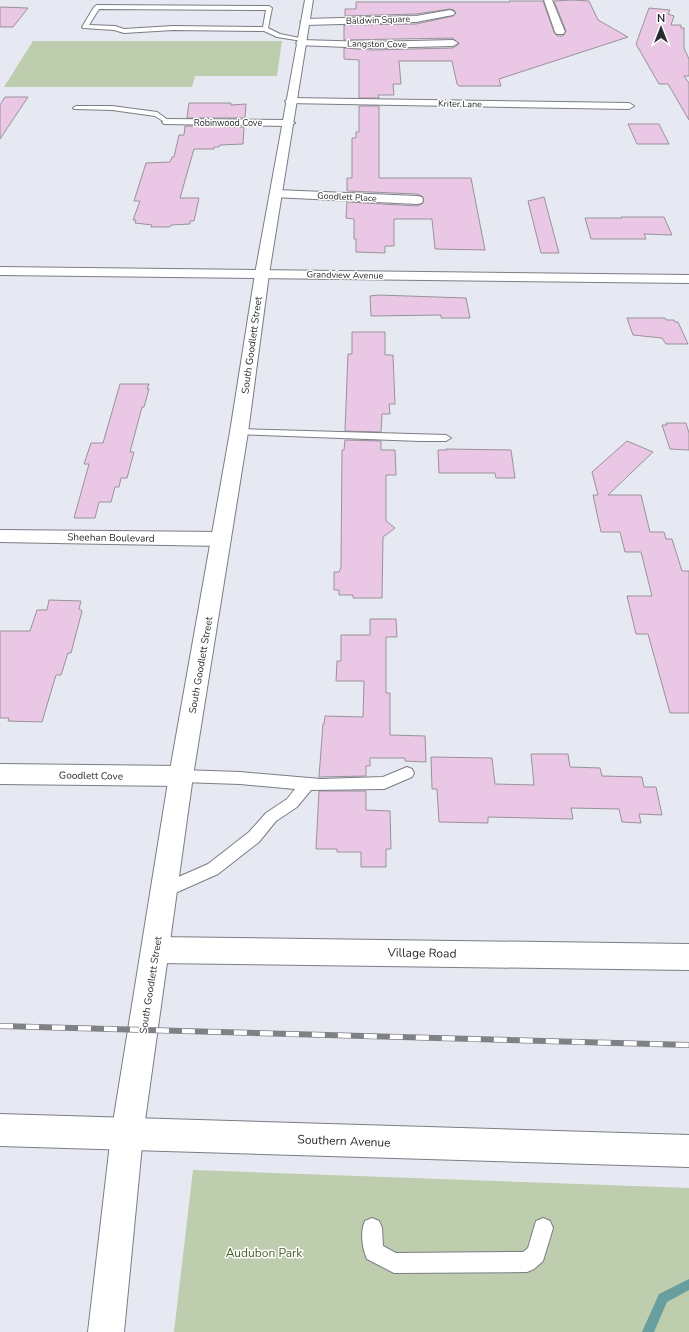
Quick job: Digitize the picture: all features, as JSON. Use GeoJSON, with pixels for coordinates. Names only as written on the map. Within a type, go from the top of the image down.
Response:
{"type":"FeatureCollection","features":[{"type":"Feature","properties":{"kind":"street","name":"South Goodlett Street"},"geometry":{"type":"LineString","coordinates":[[106,1332],[127,1135],[181,776],[239,432],[262,274],[289,123],[290,101],[309,0]]}},
{"type":"Feature","properties":{"kind":"street"},"geometry":{"type":"LineString","coordinates":[[548,0],[560,32]]}},
{"type":"Feature","properties":{"kind":"street","name":"Baldwin Square"},"geometry":{"type":"LineString","coordinates":[[305,22],[416,19],[450,13]]}},
{"type":"Feature","properties":{"kind":"street","name":"Langston Cove"},"geometry":{"type":"LineString","coordinates":[[302,41],[371,45],[453,43]]}},
{"type":"Feature","properties":{"kind":"street","name":"Kriter Lane"},"geometry":{"type":"LineString","coordinates":[[290,101],[629,106]]}},
{"type":"Feature","properties":{"kind":"street","name":"Robinwood Cove"},"geometry":{"type":"LineString","coordinates":[[168,122],[289,123]]}},
{"type":"Feature","properties":{"kind":"street","name":"Goodlett Place"},"geometry":{"type":"LineString","coordinates":[[277,194],[417,200]]}},
{"type":"Feature","properties":{"kind":"street","name":"Grandview Avenue"},"geometry":{"type":"LineString","coordinates":[[0,271],[689,279]]}},
{"type":"Feature","properties":{"kind":"street","name":"Sheehan Boulevard"},"geometry":{"type":"LineString","coordinates":[[0,536],[221,539]]}},
{"type":"Feature","properties":{"kind":"street","name":"Goodlett Cove"},"geometry":{"type":"LineString","coordinates":[[0,774],[181,776]]}},
{"type":"Feature","properties":{"kind":"street","name":"Village Road"},"geometry":{"type":"LineString","coordinates":[[156,950],[689,957]]}},
{"type":"Feature","properties":{"kind":"street","name":"Southern Avenue"},"geometry":{"type":"LineString","coordinates":[[0,1130],[689,1151]]}},
{"type":"Feature","properties":{"kind":"lane"},"geometry":{"type":"LineString","coordinates":[[126,7],[130,0]]}},
{"type":"Feature","properties":{"kind":"lane"},"geometry":{"type":"LineString","coordinates":[[265,29],[268,8],[213,5],[97,7],[85,27],[115,28],[124,31],[173,28],[265,29],[279,36],[302,41]]}},
{"type":"Feature","properties":{"kind":"lane"},"geometry":{"type":"LineString","coordinates":[[76,108],[112,108],[157,114],[168,122]]}},
{"type":"Feature","properties":{"kind":"lane"},"geometry":{"type":"LineString","coordinates":[[239,432],[380,438],[446,438]]}},
{"type":"Feature","properties":{"kind":"lane"},"geometry":{"type":"LineString","coordinates":[[181,776],[240,778],[321,786],[384,783],[407,773]]}},
{"type":"Feature","properties":{"kind":"lane"},"geometry":{"type":"LineString","coordinates":[[164,891],[213,869],[254,837],[271,817],[292,803],[308,784]]}},
{"type":"Feature","properties":{"kind":"lane"},"geometry":{"type":"LineString","coordinates":[[372,1228],[374,1252],[394,1263],[527,1262],[536,1254],[543,1228]]}},
{"type":"Feature","properties":{"kind":"green space"},"geometry":{"type":"Polygon","coordinates":[[[33,41],[282,41],[277,76],[195,76],[192,87],[4,87],[33,41]]]}},
{"type":"Feature","properties":{"kind":"green space","name":"Audubon Park"},"geometry":{"type":"Polygon","coordinates":[[[193,1170],[689,1188],[689,1332],[174,1332],[193,1170]]]}},
{"type":"Feature","properties":{"kind":"building"},"geometry":{"type":"Polygon","coordinates":[[[543,1],[554,32],[557,36],[563,36],[566,31],[554,1],[589,1],[598,20],[628,37],[499,79],[501,86],[459,86],[457,84],[452,61],[399,61],[401,84],[393,84],[394,95],[378,95],[379,98],[359,98],[359,60],[344,59],[344,48],[371,50],[453,48],[459,44],[453,38],[344,40],[344,25],[416,24],[453,16],[456,13],[454,10],[450,9],[416,14],[345,16],[345,9],[356,9],[356,2],[543,1]]]}},
{"type":"Feature","properties":{"kind":"building"},"geometry":{"type":"Polygon","coordinates":[[[0,7],[28,8],[13,27],[0,27],[0,7]]]}},
{"type":"Feature","properties":{"kind":"building"},"geometry":{"type":"Polygon","coordinates":[[[649,8],[670,10],[668,14],[674,16],[671,25],[681,25],[681,28],[684,28],[684,48],[689,59],[689,76],[684,76],[689,83],[689,120],[668,84],[659,84],[636,44],[649,8]]]}},
{"type":"Feature","properties":{"kind":"building"},"geometry":{"type":"Polygon","coordinates":[[[5,97],[28,97],[0,139],[0,105],[5,97]]]}},
{"type":"Feature","properties":{"kind":"building"},"geometry":{"type":"Polygon","coordinates":[[[189,103],[231,103],[231,105],[246,104],[245,118],[187,118],[189,103]]]}},
{"type":"Feature","properties":{"kind":"building"},"geometry":{"type":"Polygon","coordinates":[[[359,106],[379,106],[379,178],[471,178],[485,250],[435,249],[432,219],[394,219],[394,246],[385,246],[385,253],[356,252],[356,239],[354,239],[354,219],[346,218],[347,202],[417,206],[422,204],[424,200],[422,196],[417,194],[347,191],[347,178],[352,178],[352,138],[356,138],[356,132],[359,132],[359,106]]]}},
{"type":"Feature","properties":{"kind":"building"},"geometry":{"type":"Polygon","coordinates":[[[628,124],[659,124],[669,144],[637,144],[628,124]]]}},
{"type":"Feature","properties":{"kind":"building"},"geometry":{"type":"Polygon","coordinates":[[[185,126],[244,127],[243,144],[220,145],[219,147],[214,147],[214,149],[194,149],[180,198],[199,198],[194,221],[190,221],[190,224],[171,225],[170,227],[151,227],[152,225],[135,223],[136,220],[133,220],[140,201],[134,201],[146,163],[170,162],[172,157],[174,157],[179,135],[184,135],[185,126]]]}},
{"type":"Feature","properties":{"kind":"building"},"geometry":{"type":"Polygon","coordinates":[[[544,197],[559,253],[541,253],[528,201],[544,197]]]}},
{"type":"Feature","properties":{"kind":"building"},"geometry":{"type":"Polygon","coordinates":[[[621,217],[664,217],[672,235],[644,234],[646,239],[591,239],[585,218],[622,218],[621,217]]]}},
{"type":"Feature","properties":{"kind":"building"},"geometry":{"type":"Polygon","coordinates":[[[370,296],[466,298],[470,318],[441,318],[441,315],[371,316],[370,296]]]}},
{"type":"Feature","properties":{"kind":"building"},"geometry":{"type":"Polygon","coordinates":[[[627,318],[665,318],[666,320],[674,320],[675,322],[678,322],[688,344],[666,344],[662,338],[633,335],[627,318]]]}},
{"type":"Feature","properties":{"kind":"building"},"geometry":{"type":"Polygon","coordinates":[[[352,332],[385,332],[385,355],[393,355],[395,404],[389,404],[390,414],[382,414],[381,432],[345,431],[348,354],[352,354],[352,332]]]}},
{"type":"Feature","properties":{"kind":"building"},"geometry":{"type":"Polygon","coordinates":[[[120,384],[149,384],[144,407],[142,407],[130,452],[134,452],[127,478],[121,478],[119,487],[115,487],[111,502],[99,502],[95,518],[74,518],[89,464],[84,464],[91,443],[103,443],[120,384]]]}},
{"type":"Feature","properties":{"kind":"building"},"geometry":{"type":"Polygon","coordinates":[[[666,423],[686,423],[689,433],[689,450],[670,449],[662,425],[667,425],[666,423]]]}},
{"type":"Feature","properties":{"kind":"building"},"geometry":{"type":"Polygon","coordinates":[[[345,440],[381,441],[381,450],[395,450],[396,475],[386,475],[386,521],[395,528],[383,537],[382,598],[353,598],[353,595],[339,595],[339,590],[334,590],[334,572],[339,572],[341,567],[342,450],[344,450],[345,440]]]}},
{"type":"Feature","properties":{"kind":"building"},"geometry":{"type":"Polygon","coordinates":[[[627,441],[653,452],[608,495],[641,495],[650,532],[664,532],[666,539],[672,539],[682,571],[689,571],[689,713],[670,713],[648,634],[636,634],[627,596],[652,596],[641,552],[625,552],[620,532],[601,532],[593,495],[598,495],[592,472],[627,441]]]}},
{"type":"Feature","properties":{"kind":"building"},"geometry":{"type":"Polygon","coordinates":[[[446,449],[511,450],[515,478],[496,478],[495,473],[439,473],[438,450],[447,450],[446,449]]]}},
{"type":"Feature","properties":{"kind":"building"},"geometry":{"type":"Polygon","coordinates":[[[49,600],[81,601],[79,609],[82,611],[71,653],[68,653],[61,675],[56,675],[42,722],[8,721],[9,718],[0,718],[0,631],[30,631],[37,610],[47,610],[49,600]]]}},
{"type":"Feature","properties":{"kind":"building"},"geometry":{"type":"Polygon","coordinates":[[[370,619],[396,619],[397,637],[386,637],[386,693],[390,693],[390,735],[425,736],[426,762],[405,761],[405,758],[370,758],[370,766],[366,766],[366,776],[319,777],[323,724],[325,716],[363,717],[364,681],[336,681],[337,661],[341,661],[341,635],[370,635],[370,619]]]}},
{"type":"Feature","properties":{"kind":"building"},"geometry":{"type":"Polygon","coordinates":[[[531,754],[568,754],[570,767],[600,768],[602,776],[642,777],[644,787],[656,787],[662,815],[639,814],[641,823],[622,822],[619,809],[571,808],[573,819],[488,817],[488,823],[439,822],[437,789],[432,789],[431,757],[492,758],[495,784],[534,785],[531,754]]]}},
{"type":"Feature","properties":{"kind":"building"},"geometry":{"type":"Polygon","coordinates":[[[319,791],[366,791],[366,810],[390,811],[391,849],[386,849],[386,867],[361,867],[361,852],[337,852],[337,849],[316,849],[319,791]]]}},
{"type":"Feature","properties":{"kind":"waterway"},"geometry":{"type":"LineString","coordinates":[[648,1332],[663,1298],[689,1284]]}},
{"type":"Feature","properties":{"kind":"railway"},"geometry":{"type":"LineString","coordinates":[[0,1026],[689,1045]]}}]}
